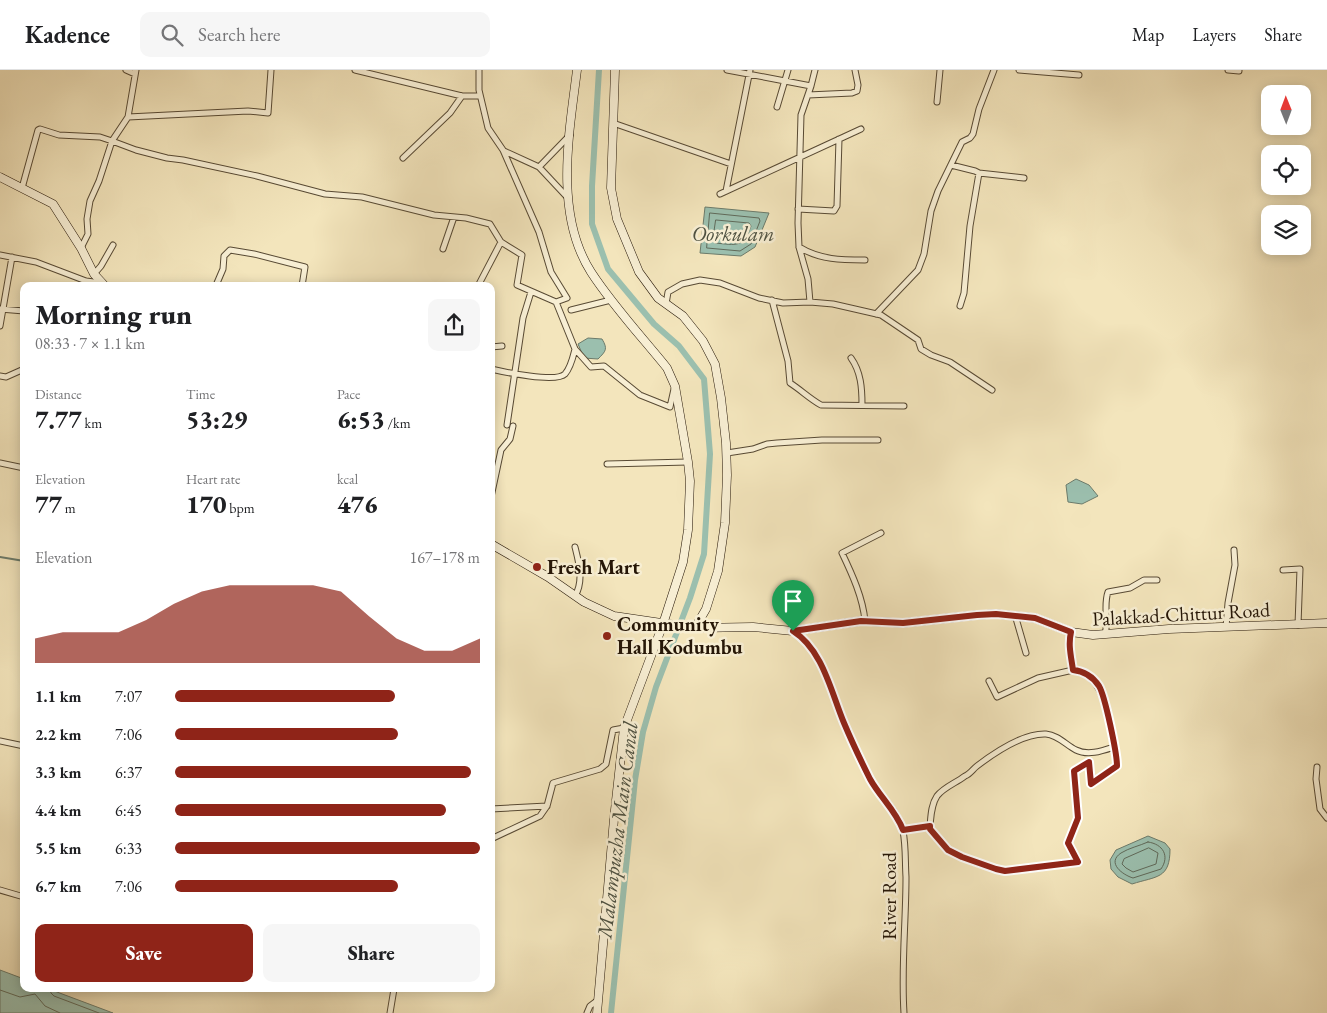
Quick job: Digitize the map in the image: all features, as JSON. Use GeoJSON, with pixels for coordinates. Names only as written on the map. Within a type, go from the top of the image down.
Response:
{"type":"FeatureCollection","features":[{"type":"Feature","properties":{"kind":"street"},"geometry":{"type":"LineString","coordinates":[[81,248],[88,234],[87,220],[90,202],[112,141],[128,117],[136,72],[126,70]]}},
{"type":"Feature","properties":{"kind":"street"},"geometry":{"type":"LineString","coordinates":[[128,117],[248,111],[268,112],[271,70]]}},
{"type":"Feature","properties":{"kind":"street"},"geometry":{"type":"LineString","coordinates":[[355,70],[462,96],[480,96]]}},
{"type":"Feature","properties":{"kind":"street"},"geometry":{"type":"LineString","coordinates":[[22,188],[36,132],[40,129],[59,135],[100,137],[136,150],[167,158],[248,174],[325,194],[362,197],[434,215],[490,224],[501,242],[522,255],[517,285],[556,302],[567,298],[551,272],[540,232],[503,150],[488,128],[480,96],[478,70]]}},
{"type":"Feature","properties":{"kind":"street"},"geometry":{"type":"LineString","coordinates":[[577,70],[570,134],[567,189],[573,225],[581,251],[591,271],[667,368],[674,386],[688,462],[688,530],[683,562],[663,624],[624,728],[597,1013]]}},
{"type":"Feature","properties":{"kind":"street"},"geometry":{"type":"LineString","coordinates":[[615,70],[611,188],[617,219],[639,272],[658,298],[683,316],[703,341],[715,364],[721,398],[727,452],[725,523],[718,571],[706,609],[694,628]]}},
{"type":"Feature","properties":{"kind":"street"},"geometry":{"type":"LineString","coordinates":[[727,70],[749,72],[811,86]]}},
{"type":"Feature","properties":{"kind":"street"},"geometry":{"type":"LineString","coordinates":[[777,107],[788,70]]}},
{"type":"Feature","properties":{"kind":"street"},"geometry":{"type":"LineString","coordinates":[[810,302],[808,279],[799,247],[798,209],[802,115],[815,70]]}},
{"type":"Feature","properties":{"kind":"street"},"geometry":{"type":"LineString","coordinates":[[808,95],[852,93],[857,91],[858,85],[855,70]]}},
{"type":"Feature","properties":{"kind":"street"},"geometry":{"type":"LineString","coordinates":[[937,102],[940,70]]}},
{"type":"Feature","properties":{"kind":"street"},"geometry":{"type":"LineString","coordinates":[[876,314],[918,270],[924,254],[931,211],[938,192],[962,142],[973,134],[979,109],[994,70]]}},
{"type":"Feature","properties":{"kind":"street"},"geometry":{"type":"LineString","coordinates":[[1018,70],[1079,76]]}},
{"type":"Feature","properties":{"kind":"street"},"geometry":{"type":"LineString","coordinates":[[1228,70],[1239,70]]}},
{"type":"Feature","properties":{"kind":"street"},"geometry":{"type":"LineString","coordinates":[[726,191],[749,72]]}},
{"type":"Feature","properties":{"kind":"street"},"geometry":{"type":"LineString","coordinates":[[403,158],[450,113],[462,96]]}},
{"type":"Feature","properties":{"kind":"street"},"geometry":{"type":"LineString","coordinates":[[613,123],[731,164]]}},
{"type":"Feature","properties":{"kind":"street"},"geometry":{"type":"LineString","coordinates":[[720,194],[861,129]]}},
{"type":"Feature","properties":{"kind":"street"},"geometry":{"type":"LineString","coordinates":[[539,167],[570,134]]}},
{"type":"Feature","properties":{"kind":"street"},"geometry":{"type":"LineString","coordinates":[[798,209],[834,210],[837,206],[839,139]]}},
{"type":"Feature","properties":{"kind":"street"},"geometry":{"type":"LineString","coordinates":[[503,150],[539,167],[569,200]]}},
{"type":"Feature","properties":{"kind":"street"},"geometry":{"type":"LineString","coordinates":[[951,165],[975,171],[978,174],[1024,178]]}},
{"type":"Feature","properties":{"kind":"street"},"geometry":{"type":"LineString","coordinates":[[960,306],[964,293],[970,226],[978,174]]}},
{"type":"Feature","properties":{"kind":"street"},"geometry":{"type":"LineString","coordinates":[[0,177],[53,204],[81,248],[94,274],[101,282]]}},
{"type":"Feature","properties":{"kind":"street"},"geometry":{"type":"LineString","coordinates":[[443,249],[454,217]]}},
{"type":"Feature","properties":{"kind":"street"},"geometry":{"type":"LineString","coordinates":[[480,282],[501,242]]}},
{"type":"Feature","properties":{"kind":"street"},"geometry":{"type":"LineString","coordinates":[[94,274],[113,245]]}},
{"type":"Feature","properties":{"kind":"street"},"geometry":{"type":"LineString","coordinates":[[799,247],[809,253],[835,260],[865,260]]}},
{"type":"Feature","properties":{"kind":"street"},"geometry":{"type":"LineString","coordinates":[[217,282],[223,269],[222,259],[230,250],[305,267],[303,282]]}},
{"type":"Feature","properties":{"kind":"street"},"geometry":{"type":"LineString","coordinates":[[0,255],[36,262],[76,278],[92,282]]}},
{"type":"Feature","properties":{"kind":"street"},"geometry":{"type":"LineString","coordinates":[[0,326],[12,257]]}},
{"type":"Feature","properties":{"kind":"street"},"geometry":{"type":"LineString","coordinates":[[666,304],[668,292],[682,284],[700,280],[720,283],[759,298],[783,303],[810,302],[834,304],[882,315],[918,340],[921,349],[950,362],[992,390]]}},
{"type":"Feature","properties":{"kind":"street"},"geometry":{"type":"LineString","coordinates":[[495,478],[501,450],[510,439],[524,318],[532,292]]}},
{"type":"Feature","properties":{"kind":"street"},"geometry":{"type":"LineString","coordinates":[[571,310],[612,300]]}},
{"type":"Feature","properties":{"kind":"street"},"geometry":{"type":"LineString","coordinates":[[772,300],[788,361],[790,383],[804,391],[812,400],[821,404],[904,406]]}},
{"type":"Feature","properties":{"kind":"street"},"geometry":{"type":"LineString","coordinates":[[556,302],[575,349],[591,367],[604,366],[640,395],[670,407],[674,386]]}},
{"type":"Feature","properties":{"kind":"street"},"geometry":{"type":"LineString","coordinates":[[2,309],[20,311]]}},
{"type":"Feature","properties":{"kind":"street"},"geometry":{"type":"LineString","coordinates":[[495,347],[502,346]]}},
{"type":"Feature","properties":{"kind":"street"},"geometry":{"type":"LineString","coordinates":[[495,370],[516,375],[561,376],[565,374],[572,361],[575,349]]}},
{"type":"Feature","properties":{"kind":"street"},"geometry":{"type":"LineString","coordinates":[[851,358],[856,365],[859,375],[862,388],[862,405]]}},
{"type":"Feature","properties":{"kind":"street"},"geometry":{"type":"LineString","coordinates":[[0,376],[6,376],[20,371]]}},
{"type":"Feature","properties":{"kind":"street"},"geometry":{"type":"LineString","coordinates":[[727,452],[753,449],[777,443],[878,440]]}},
{"type":"Feature","properties":{"kind":"street"},"geometry":{"type":"LineString","coordinates":[[607,464],[688,462]]}},
{"type":"Feature","properties":{"kind":"street"},"geometry":{"type":"LineString","coordinates":[[0,463],[20,467]]}},
{"type":"Feature","properties":{"kind":"street"},"geometry":{"type":"LineString","coordinates":[[864,621],[864,611],[842,554],[881,533]]}},
{"type":"Feature","properties":{"kind":"street","name":"Palakkad-Chittur Road"},"geometry":{"type":"LineString","coordinates":[[495,546],[548,577],[584,602],[614,616],[694,628],[753,627],[793,631],[864,621],[903,623],[977,615],[1015,615],[1035,618],[1071,632],[1093,635],[1169,629],[1327,623]]}},
{"type":"Feature","properties":{"kind":"street"},"geometry":{"type":"LineString","coordinates":[[574,547],[580,568],[580,588],[575,596]]}},
{"type":"Feature","properties":{"kind":"street"},"geometry":{"type":"LineString","coordinates":[[1226,627],[1228,603],[1235,566],[1234,550]]}},
{"type":"Feature","properties":{"kind":"street"},"geometry":{"type":"LineString","coordinates":[[1282,570],[1300,569],[1298,624]]}},
{"type":"Feature","properties":{"kind":"street"},"geometry":{"type":"LineString","coordinates":[[1104,634],[1106,629],[1106,599],[1108,592],[1130,588],[1144,580],[1157,580]]}},
{"type":"Feature","properties":{"kind":"street"},"geometry":{"type":"LineString","coordinates":[[1015,615],[1026,653]]}},
{"type":"Feature","properties":{"kind":"street","name":"River Road"},"geometry":{"type":"LineString","coordinates":[[793,631],[804,638],[821,664],[844,722],[871,780],[888,802],[903,830],[906,886],[902,984],[904,1013]]}},
{"type":"Feature","properties":{"kind":"street"},"geometry":{"type":"LineString","coordinates":[[1071,632],[1069,650],[1073,670]]}},
{"type":"Feature","properties":{"kind":"street"},"geometry":{"type":"LineString","coordinates":[[989,680],[997,697],[1038,678],[1073,670],[1086,673],[1100,688],[1114,748],[1117,766],[1091,784],[1089,762],[1074,771],[1078,818],[1068,843],[1078,862],[1005,871],[962,857],[948,850],[930,829],[933,806],[937,796],[946,787],[967,776],[994,754],[1029,736],[1048,734],[1057,737],[1077,750],[1098,752],[1114,748]]}},
{"type":"Feature","properties":{"kind":"street"},"geometry":{"type":"LineString","coordinates":[[495,837],[540,816],[547,806],[553,783],[600,769],[606,764],[613,730],[624,728]]}},
{"type":"Feature","properties":{"kind":"street"},"geometry":{"type":"LineString","coordinates":[[0,741],[20,745]]}},
{"type":"Feature","properties":{"kind":"street"},"geometry":{"type":"LineString","coordinates":[[1317,767],[1316,779],[1320,808],[1327,818]]}},
{"type":"Feature","properties":{"kind":"street"},"geometry":{"type":"LineString","coordinates":[[495,808],[547,806]]}},
{"type":"Feature","properties":{"kind":"street"},"geometry":{"type":"LineString","coordinates":[[903,830],[930,826]]}},
{"type":"Feature","properties":{"kind":"street"},"geometry":{"type":"LineString","coordinates":[[0,890],[20,896]]}},
{"type":"Feature","properties":{"kind":"street"},"geometry":{"type":"LineString","coordinates":[[390,1013],[394,992]]}},
{"type":"Feature","properties":{"kind":"street"},"geometry":{"type":"LineString","coordinates":[[587,1013],[590,1006],[598,1000]]}},
{"type":"Feature","properties":{"kind":"water","name":"Oorkulam"},"geometry":{"type":"Polygon","coordinates":[[[705,207],[769,213],[755,247],[741,256],[700,253],[705,207]]]}},
{"type":"Feature","properties":{"kind":"water"},"geometry":{"type":"Polygon","coordinates":[[[588,338],[602,339],[604,342],[605,350],[598,359],[584,358],[578,344],[588,338]]]}},
{"type":"Feature","properties":{"kind":"water"},"geometry":{"type":"Polygon","coordinates":[[[1076,479],[1089,485],[1098,496],[1082,504],[1068,502],[1066,485],[1076,479]]]}},
{"type":"Feature","properties":{"kind":"water"},"geometry":{"type":"Polygon","coordinates":[[[1148,836],[1165,843],[1170,849],[1168,866],[1165,871],[1155,877],[1132,884],[1118,877],[1111,869],[1110,860],[1116,850],[1148,836]]]}},
{"type":"Feature","properties":{"kind":"water"},"geometry":{"type":"Polygon","coordinates":[[[0,970],[20,978],[20,992],[57,992],[113,1013],[0,1013],[0,970]]]}},
{"type":"Feature","properties":{"kind":"waterway","name":"Malampuzha Main Canal"},"geometry":{"type":"LineString","coordinates":[[599,70],[592,186],[592,224],[608,269],[654,324],[679,346],[704,379],[710,454],[704,554],[690,598],[656,687],[643,732],[635,780],[611,1013]]}},
{"type":"Feature","properties":{"kind":"waterway"},"geometry":{"type":"LineString","coordinates":[[0,557],[20,560]]}},
{"type":"Feature","properties":{"kind":"place","name":"Fresh Mart"},"geometry":{"type":"Point","coordinates":[537,567]}},
{"type":"Feature","properties":{"kind":"place","name":"Community Hall Kodumbu"},"geometry":{"type":"Point","coordinates":[607,636]}},
{"type":"Feature","properties":{"kind":"route"},"geometry":{"type":"LineString","coordinates":[[996,614],[1035,618],[1071,632],[1069,650],[1073,670],[1086,673],[1100,688],[1117,759],[1117,766],[1091,784],[1089,762],[1074,771],[1078,818],[1068,843],[1078,862],[1005,871],[987,867],[948,850],[930,829],[930,826],[903,830],[888,802],[871,780],[844,722],[821,664],[804,638],[793,631],[861,621],[903,623],[996,614]]}}]}
